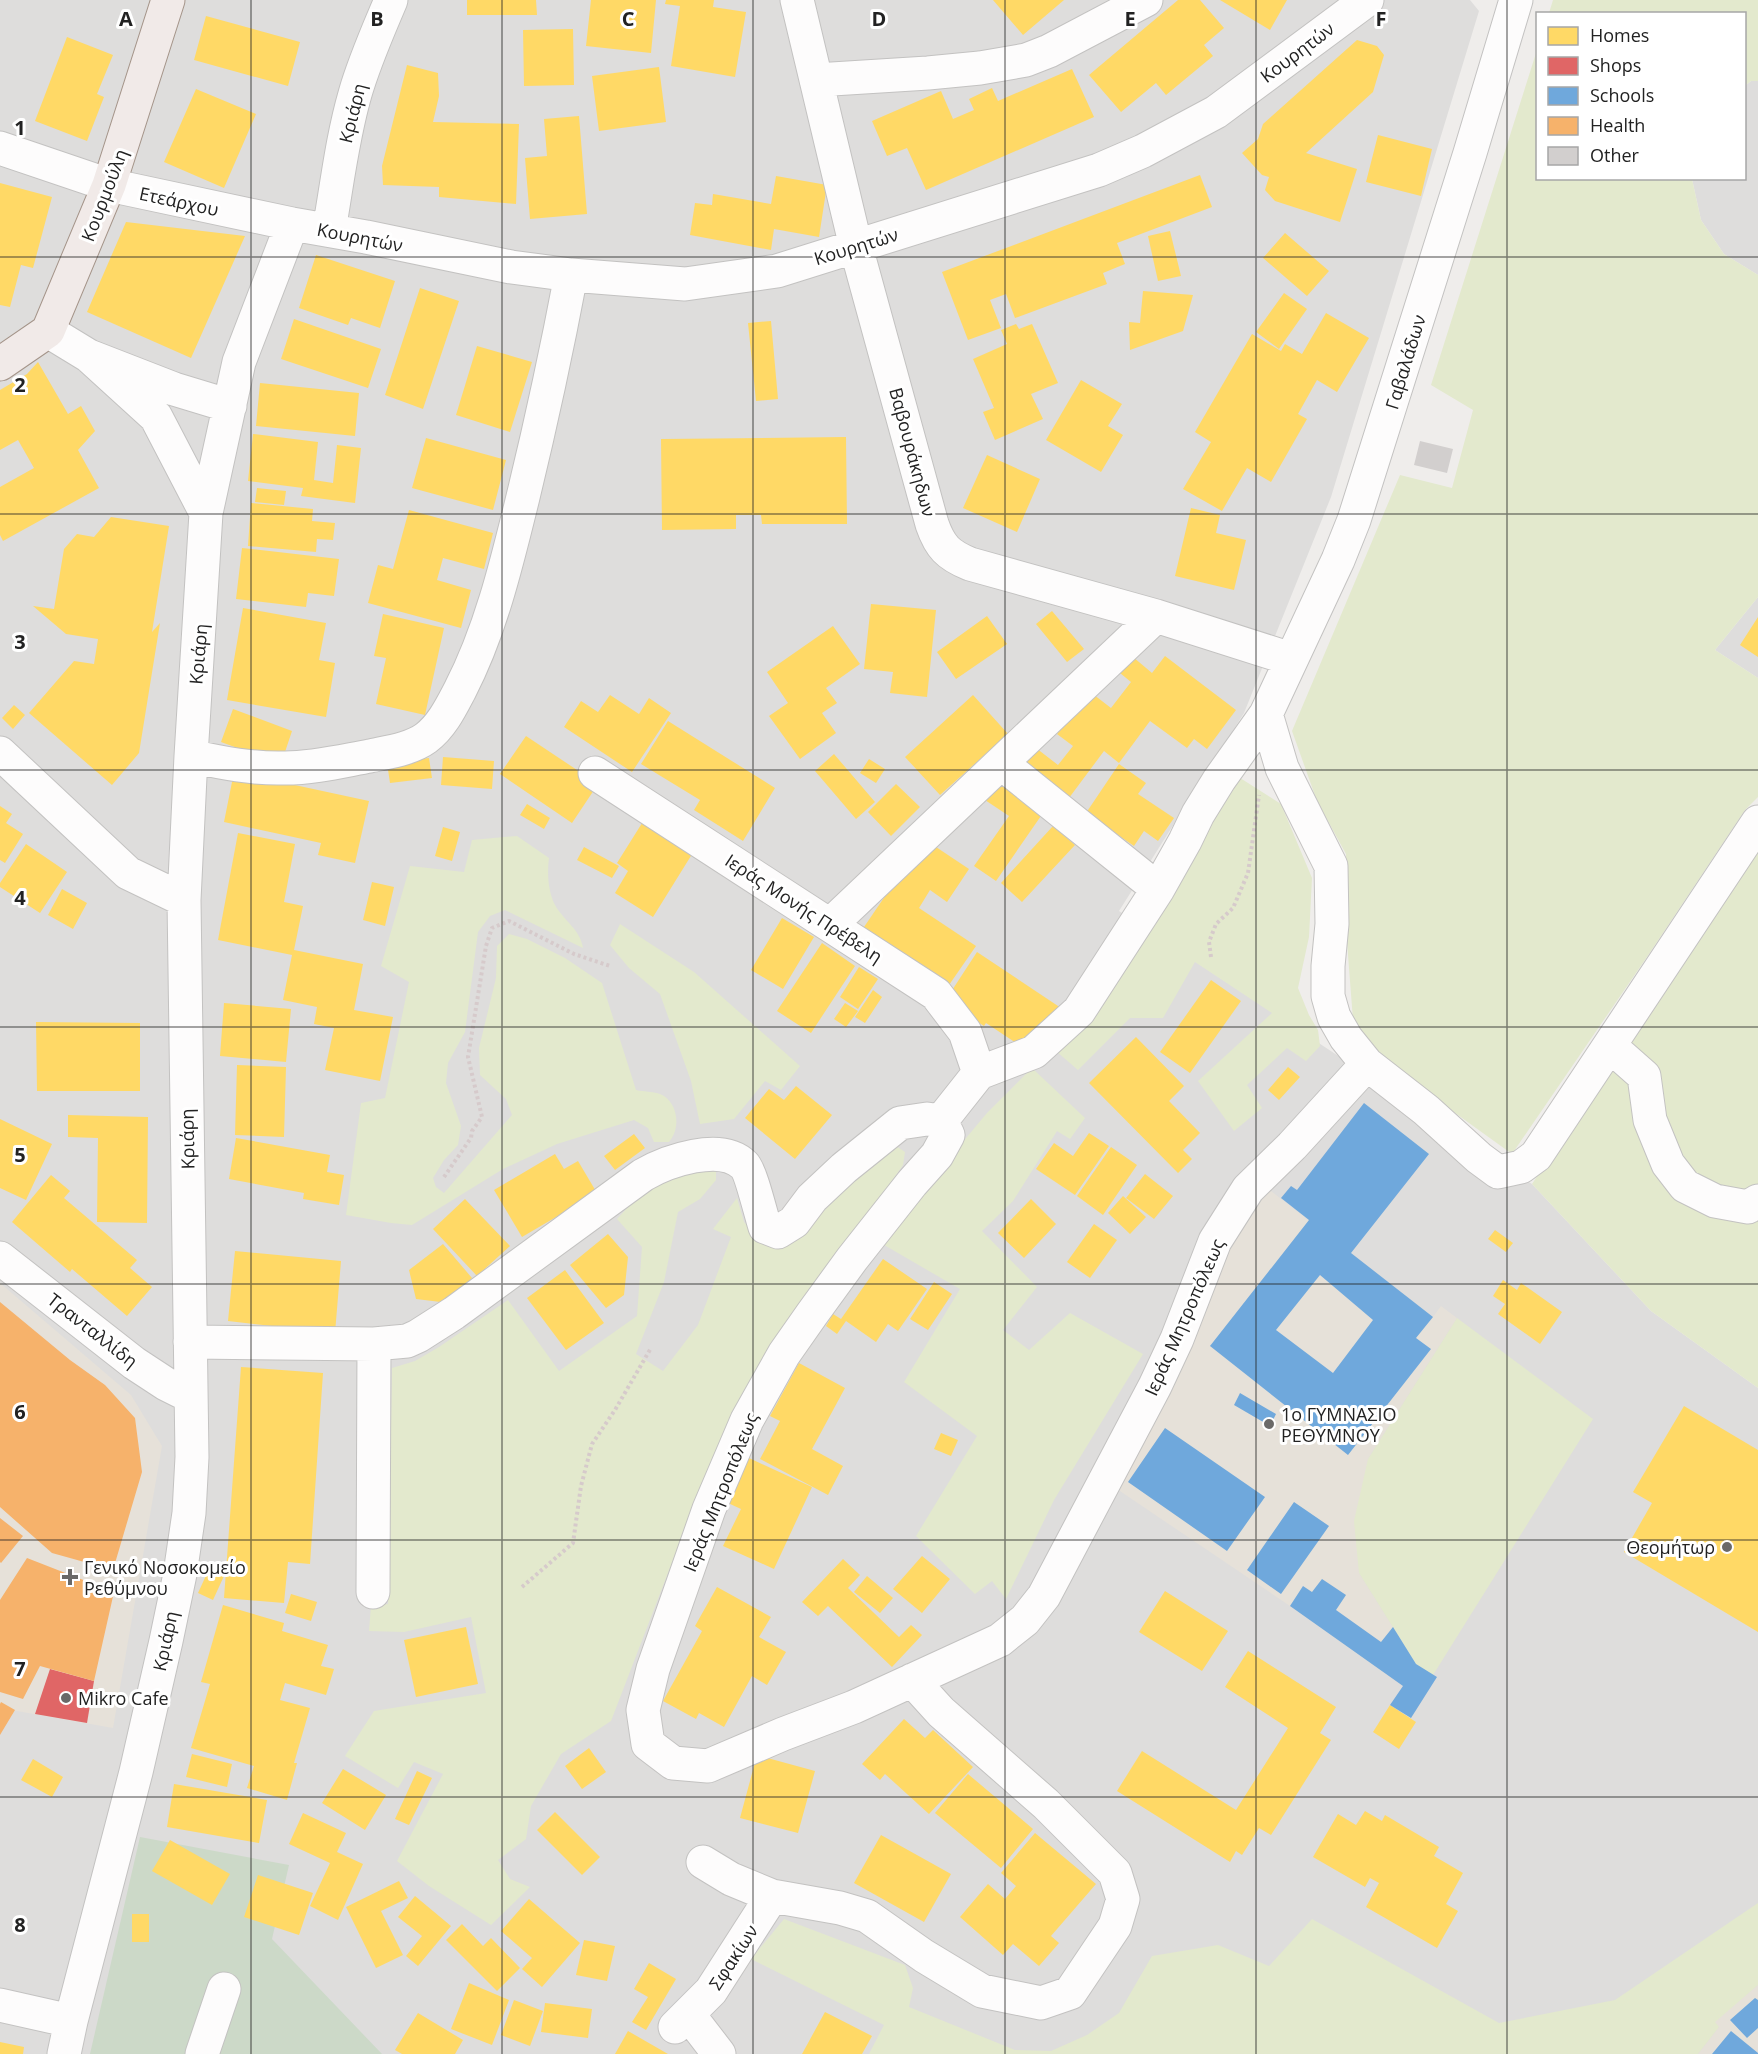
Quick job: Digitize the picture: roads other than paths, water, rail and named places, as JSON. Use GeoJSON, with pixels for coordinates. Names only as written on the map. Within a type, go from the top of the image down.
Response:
{"type":"FeatureCollection","features":[{"type":"Feature","properties":{"kind":"main road","name":"Κουρμούλη"},"geometry":{"type":"LineString","coordinates":[[48,331],[109,185],[168,0]]}},
{"type":"Feature","properties":{"kind":"main road"},"geometry":{"type":"LineString","coordinates":[[0,364],[48,331]]}},
{"type":"Feature","properties":{"kind":"street","name":"Κριάρη"},"geometry":{"type":"LineString","coordinates":[[329,230],[355,93],[372,44],[392,0]]}},
{"type":"Feature","properties":{"kind":"street","name":"Βαβουράκηδων"},"geometry":{"type":"LineString","coordinates":[[797,0],[856,247],[932,524],[945,550],[970,564],[1156,616],[1291,659]]}},
{"type":"Feature","properties":{"kind":"street"},"geometry":{"type":"LineString","coordinates":[[816,80],[928,73],[980,68],[1026,60],[1049,51],[1146,0]]}},
{"type":"Feature","properties":{"kind":"street","name":"Κουρητών"},"geometry":{"type":"LineString","coordinates":[[292,224],[511,267],[571,275],[684,284],[777,271],[1099,170],[1143,151],[1216,112],[1367,0]]}},
{"type":"Feature","properties":{"kind":"street","name":"Γαβαλάδων"},"geometry":{"type":"LineString","coordinates":[[979,1073],[1034,1053],[1079,1011],[1158,889],[1239,748],[1266,714],[1338,560],[1354,520],[1516,0]]}},
{"type":"Feature","properties":{"kind":"street","name":"Ετεάρχου"},"geometry":{"type":"LineString","coordinates":[[0,148],[109,185],[292,224]]}},
{"type":"Feature","properties":{"kind":"street","name":"Κριάρη"},"geometry":{"type":"LineString","coordinates":[[64,2054],[136,1772],[180,1574],[191,1490],[184,900],[206,513],[239,362],[292,224]]}},
{"type":"Feature","properties":{"kind":"street"},"geometry":{"type":"LineString","coordinates":[[191,756],[228,764],[271,768],[321,765],[386,753],[415,744],[426,738],[440,724],[452,706],[475,658],[509,555],[542,415],[571,275]]}},
{"type":"Feature","properties":{"kind":"street"},"geometry":{"type":"LineString","coordinates":[[48,331],[89,356],[174,389],[230,406]]}},
{"type":"Feature","properties":{"kind":"street"},"geometry":{"type":"LineString","coordinates":[[89,356],[156,417],[206,513]]}},
{"type":"Feature","properties":{"kind":"street"},"geometry":{"type":"LineString","coordinates":[[830,925],[1156,616]]}},
{"type":"Feature","properties":{"kind":"street"},"geometry":{"type":"LineString","coordinates":[[1266,714],[1282,768],[1331,866],[1332,924],[1328,996],[1334,1017],[1346,1038],[1367,1064],[1426,1110],[1498,1172],[1521,1167],[1536,1156],[1758,822]]}},
{"type":"Feature","properties":{"kind":"street"},"geometry":{"type":"LineString","coordinates":[[0,753],[128,873],[184,900]]}},
{"type":"Feature","properties":{"kind":"street"},"geometry":{"type":"LineString","coordinates":[[1001,763],[1158,889]]}},
{"type":"Feature","properties":{"kind":"street","name":"Ιεράς Μονής Πρέβελη"},"geometry":{"type":"LineString","coordinates":[[595,773],[936,994],[965,1032],[979,1073]]}},
{"type":"Feature","properties":{"kind":"street"},"geometry":{"type":"LineString","coordinates":[[1610,1046],[1644,1076],[1650,1120],[1668,1164],[1685,1186],[1715,1201],[1748,1207],[1758,1201]]}},
{"type":"Feature","properties":{"kind":"street","name":"Ιεράς Μητροπόλεως"},"geometry":{"type":"LineString","coordinates":[[941,1121],[948,1135],[937,1155],[852,1259],[784,1354],[747,1420],[709,1509],[654,1669],[643,1710],[648,1744],[673,1763],[708,1766],[854,1707],[1000,1640],[1025,1620],[1044,1596],[1155,1386],[1177,1339],[1215,1241],[1248,1189],[1292,1146],[1367,1064]]}},
{"type":"Feature","properties":{"kind":"street"},"geometry":{"type":"LineString","coordinates":[[190,1342],[374,1344],[407,1341],[464,1306],[643,1175],[660,1165],[710,1154],[729,1155],[745,1166],[765,1227],[778,1232],[795,1222],[812,1198],[844,1168],[900,1123],[927,1119],[941,1121],[979,1073]]}},
{"type":"Feature","properties":{"kind":"street","name":"Τρανταλλίδη"},"geometry":{"type":"LineString","coordinates":[[0,1258],[134,1363],[166,1384],[190,1396]]}},
{"type":"Feature","properties":{"kind":"street"},"geometry":{"type":"LineString","coordinates":[[374,1344],[374,1592]]}},
{"type":"Feature","properties":{"kind":"street"},"geometry":{"type":"LineString","coordinates":[[703,1862],[731,1880],[772,1896],[840,1908],[867,1916],[924,1956],[982,1991],[1041,2003],[1070,1993],[1115,1926],[1124,1899],[1115,1873],[1046,1804],[941,1712],[912,1680]]}},
{"type":"Feature","properties":{"kind":"street","name":"Σφακίων"},"geometry":{"type":"LineString","coordinates":[[719,2054],[682,2021],[711,1991],[772,1896]]}},
{"type":"Feature","properties":{"kind":"street"},"geometry":{"type":"LineString","coordinates":[[202,2054],[224,1989]]}},
{"type":"Feature","properties":{"kind":"street"},"geometry":{"type":"LineString","coordinates":[[0,2005],[71,2021]]}},
{"type":"Feature","properties":{"kind":"place","name":"1ο ΓΥΜΝΑΣΙΟ ΡΕΘΥΜΝΟΥ"},"geometry":{"type":"Point","coordinates":[1269,1424]}},
{"type":"Feature","properties":{"kind":"place","name":"Θεομήτωρ"},"geometry":{"type":"Point","coordinates":[1727,1547]}},
{"type":"Feature","properties":{"kind":"place","name":"Γενικό Νοσοκομείο Ρεθύμνου"},"geometry":{"type":"Point","coordinates":[70,1577]}},
{"type":"Feature","properties":{"kind":"place","name":"Mikro Cafe"},"geometry":{"type":"Point","coordinates":[66,1698]}}]}
